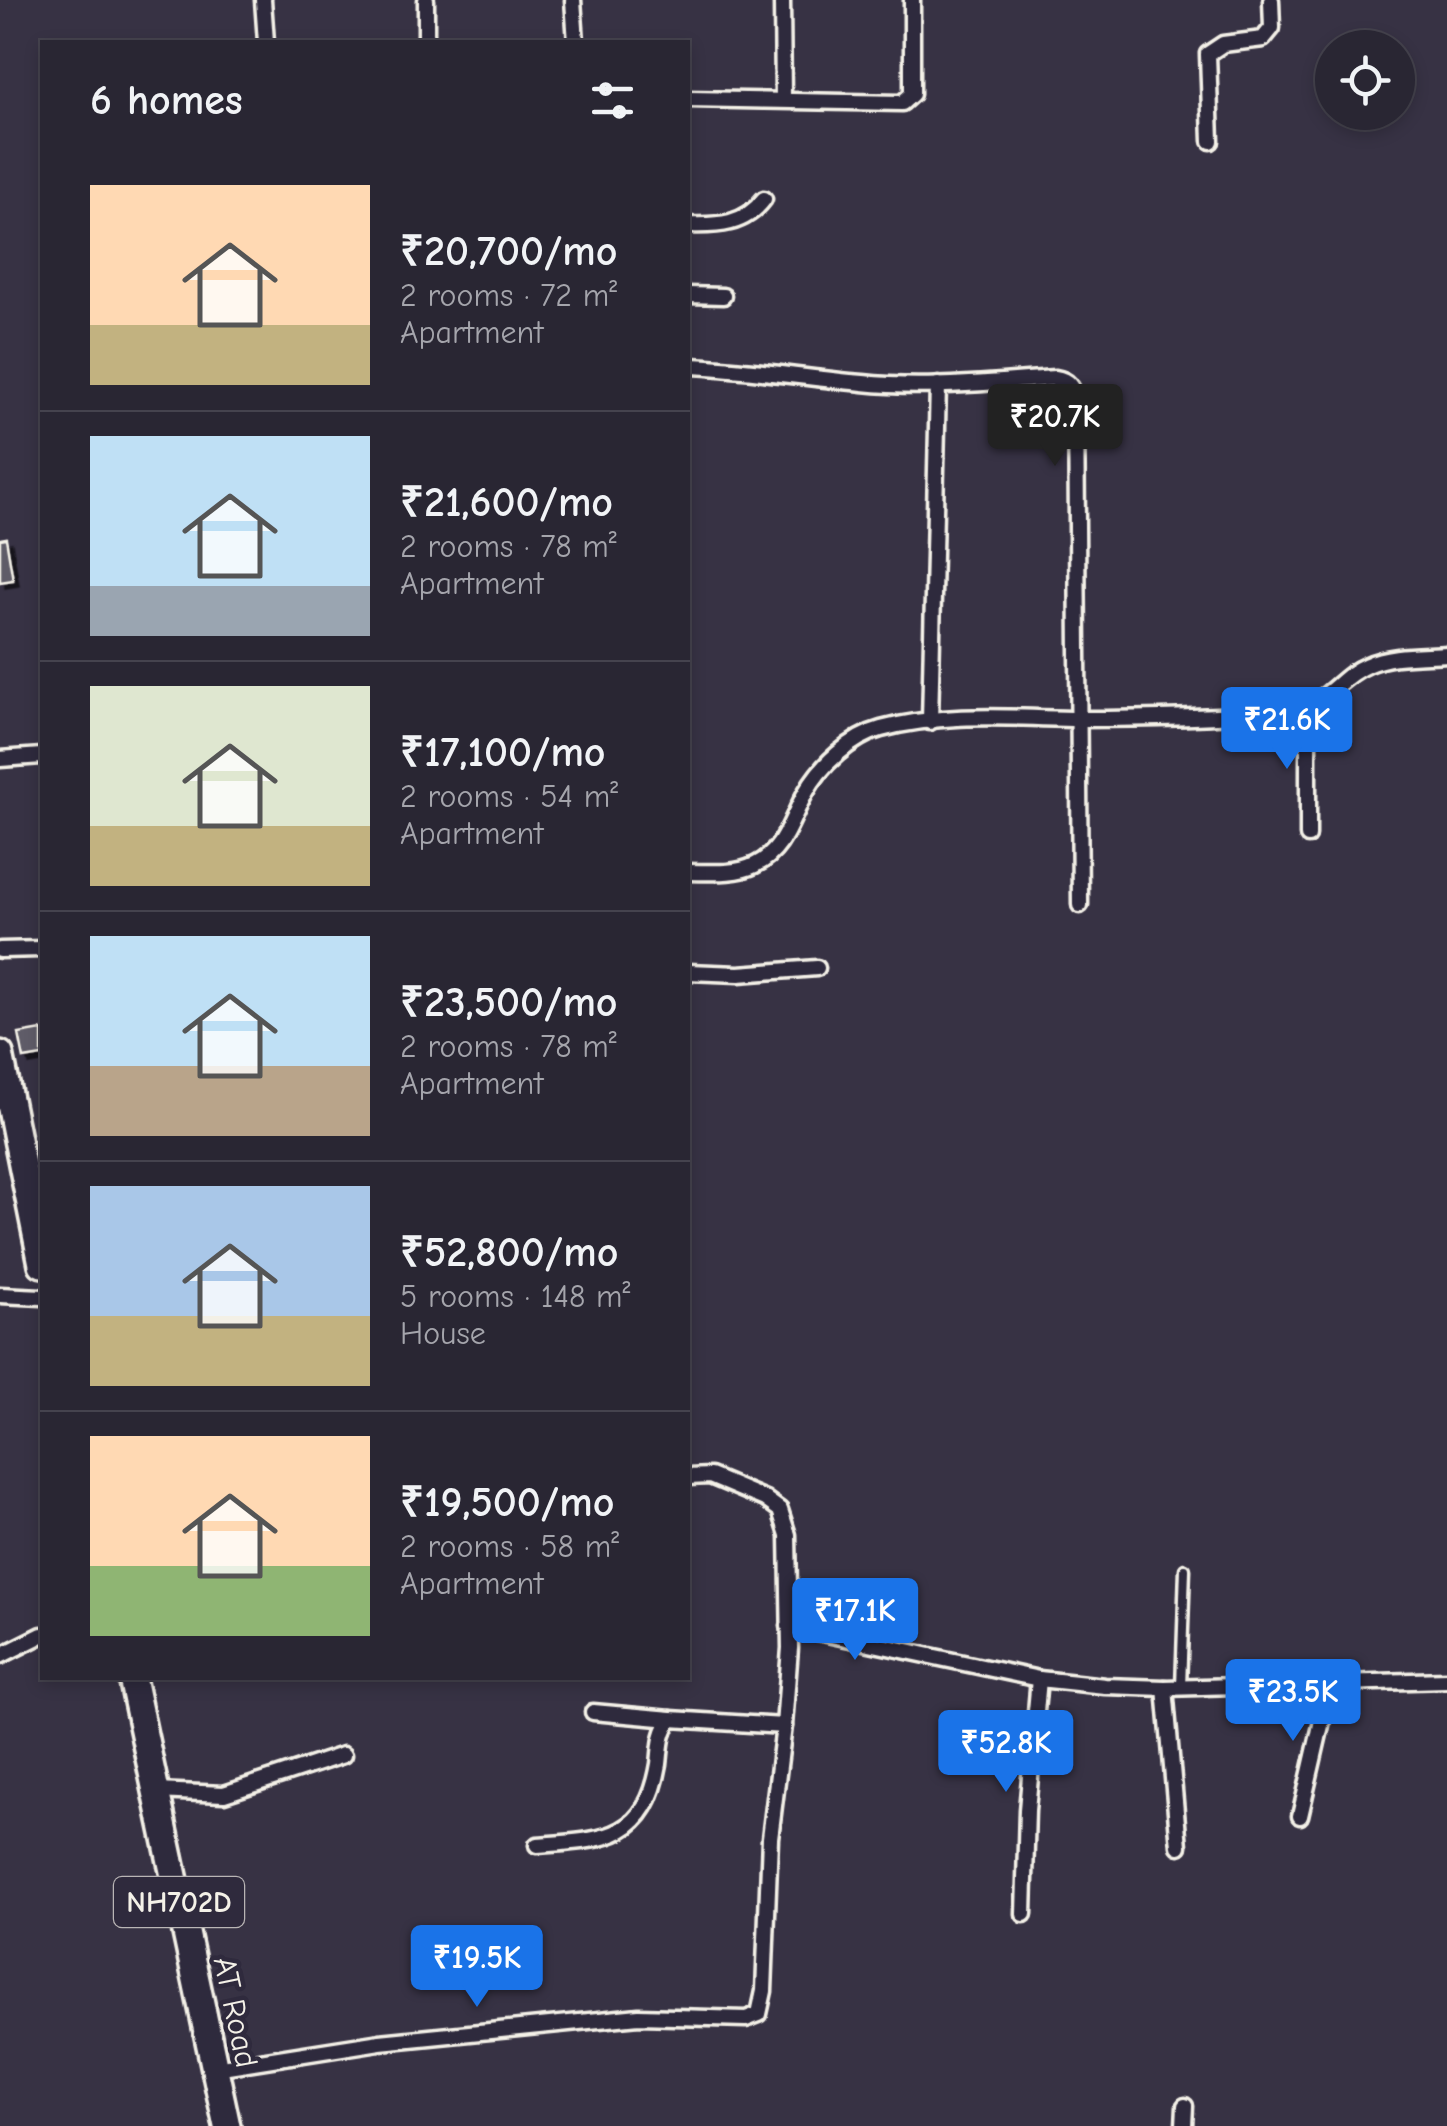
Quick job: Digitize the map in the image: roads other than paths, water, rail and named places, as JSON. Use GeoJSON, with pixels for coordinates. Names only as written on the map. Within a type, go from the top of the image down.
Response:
{"type":"FeatureCollection","features":[{"type":"Feature","properties":{"kind":"highway"},"geometry":{"type":"LineString","coordinates":[[0,1054],[40,1244]]}},
{"type":"Feature","properties":{"kind":"highway","name":"AT Road"},"geometry":{"type":"LineString","coordinates":[[132,1680],[227,2126]]}},
{"type":"Feature","properties":{"kind":"street"},"geometry":{"type":"LineString","coordinates":[[263,0],[266,40]]}},
{"type":"Feature","properties":{"kind":"street"},"geometry":{"type":"LineString","coordinates":[[426,0],[426,40]]}},
{"type":"Feature","properties":{"kind":"street"},"geometry":{"type":"LineString","coordinates":[[573,0],[576,40]]}},
{"type":"Feature","properties":{"kind":"street"},"geometry":{"type":"LineString","coordinates":[[782,0],[783,100]]}},
{"type":"Feature","properties":{"kind":"street"},"geometry":{"type":"LineString","coordinates":[[690,99],[894,103],[908,100],[912,94],[912,0]]}},
{"type":"Feature","properties":{"kind":"street"},"geometry":{"type":"LineString","coordinates":[[1211,141],[1208,54],[1222,44],[1263,39],[1272,28],[1271,0]]}},
{"type":"Feature","properties":{"kind":"street"},"geometry":{"type":"LineString","coordinates":[[690,225],[728,224],[755,212],[764,199]]}},
{"type":"Feature","properties":{"kind":"street"},"geometry":{"type":"LineString","coordinates":[[690,295],[723,296]]}},
{"type":"Feature","properties":{"kind":"street"},"geometry":{"type":"LineString","coordinates":[[690,366],[822,376],[864,384],[938,385],[1054,378],[1064,380],[1072,388],[1076,420],[1080,906]]}},
{"type":"Feature","properties":{"kind":"street"},"geometry":{"type":"LineString","coordinates":[[930,722],[938,385]]}},
{"type":"Feature","properties":{"kind":"street"},"geometry":{"type":"LineString","coordinates":[[690,872],[753,867],[783,840],[808,788],[836,755],[879,730],[980,716],[1080,719],[1236,715],[1308,707],[1363,666],[1403,657],[1447,654]]}},
{"type":"Feature","properties":{"kind":"street"},"geometry":{"type":"LineString","coordinates":[[1308,707],[1308,836]]}},
{"type":"Feature","properties":{"kind":"street"},"geometry":{"type":"LineString","coordinates":[[0,759],[40,756]]}},
{"type":"Feature","properties":{"kind":"street"},"geometry":{"type":"LineString","coordinates":[[0,950],[40,949]]}},
{"type":"Feature","properties":{"kind":"street"},"geometry":{"type":"LineString","coordinates":[[690,972],[738,974],[817,968]]}},
{"type":"Feature","properties":{"kind":"street"},"geometry":{"type":"LineString","coordinates":[[0,1295],[40,1297]]}},
{"type":"Feature","properties":{"kind":"street"},"geometry":{"type":"LineString","coordinates":[[215,2068],[380,2042],[620,2018],[754,2017],[762,2009],[770,1838],[784,1726],[788,1535],[780,1510],[765,1499],[710,1476],[690,1477]]}},
{"type":"Feature","properties":{"kind":"street"},"geometry":{"type":"LineString","coordinates":[[789,1626],[1040,1679],[1105,1686],[1447,1680]]}},
{"type":"Feature","properties":{"kind":"street"},"geometry":{"type":"LineString","coordinates":[[0,1656],[40,1636]]}},
{"type":"Feature","properties":{"kind":"street"},"geometry":{"type":"LineString","coordinates":[[1024,1914],[1027,1810],[1040,1679]]}},
{"type":"Feature","properties":{"kind":"street"},"geometry":{"type":"LineString","coordinates":[[1300,1816],[1331,1682]]}},
{"type":"Feature","properties":{"kind":"street"},"geometry":{"type":"LineString","coordinates":[[1173,1687],[1178,1846]]}},
{"type":"Feature","properties":{"kind":"street"},"geometry":{"type":"LineString","coordinates":[[593,1712],[784,1726]]}},
{"type":"Feature","properties":{"kind":"street"},"geometry":{"type":"LineString","coordinates":[[537,1845],[611,1836],[639,1819],[655,1783],[662,1737],[672,1719]]}},
{"type":"Feature","properties":{"kind":"street"},"geometry":{"type":"LineString","coordinates":[[156,1792],[224,1794],[343,1755]]}},
{"type":"Feature","properties":{"kind":"street"},"geometry":{"type":"LineString","coordinates":[[1184,2126],[1185,2106]]}},
{"type":"Feature","properties":{"kind":"lane"},"geometry":{"type":"LineString","coordinates":[[1173,1687],[1185,1570]]}}]}
